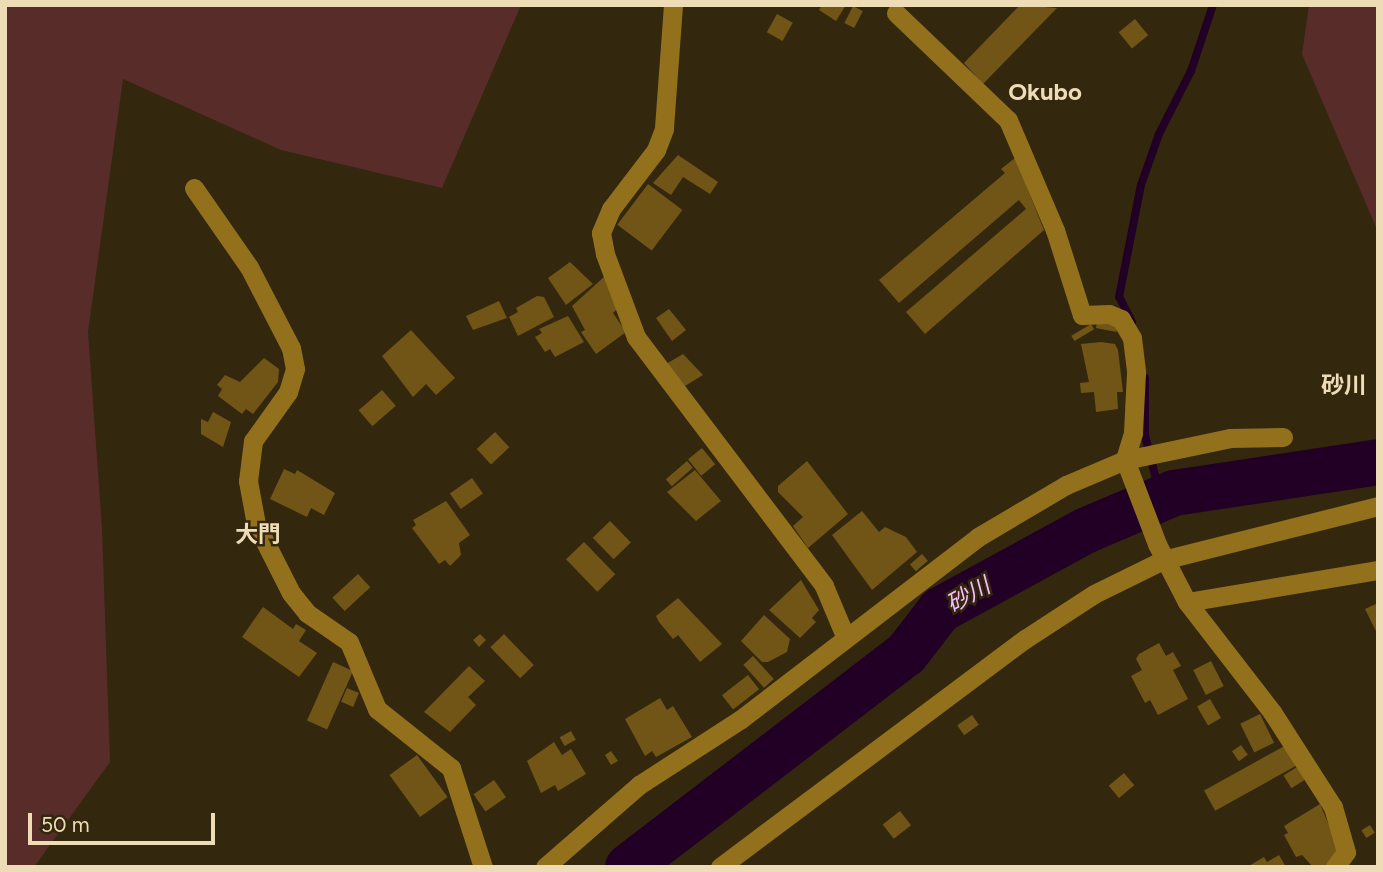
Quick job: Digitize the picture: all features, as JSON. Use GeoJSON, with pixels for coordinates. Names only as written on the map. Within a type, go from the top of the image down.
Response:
{"type":"FeatureCollection","features":[{"type":"Feature","properties":{"kind":"street"},"geometry":{"type":"LineString","coordinates":[[673,5],[664,129],[656,150],[611,209],[601,233],[605,254],[636,337],[824,586],[845,636]]}},
{"type":"Feature","properties":{"kind":"street"},"geometry":{"type":"LineString","coordinates":[[896,13],[1009,120],[1055,230],[1082,315],[1109,314],[1121,319],[1132,338],[1138,460],[1160,552],[1187,602],[1272,712],[1332,807],[1346,852],[1335,867]]}},
{"type":"Feature","properties":{"kind":"street"},"geometry":{"type":"LineString","coordinates":[[194,188],[249,267],[291,348],[295,369],[288,392],[253,441],[248,481],[256,524],[292,593],[307,613],[349,642],[377,709],[451,768],[483,867]]}},
{"type":"Feature","properties":{"kind":"street"},"geometry":{"type":"LineString","coordinates":[[545,867],[639,785],[741,719],[845,636],[978,537],[1066,485],[1138,460],[1230,438],[1283,437]]}},
{"type":"Feature","properties":{"kind":"street"},"geometry":{"type":"LineString","coordinates":[[720,867],[1025,639],[1160,552],[1378,506]]}},
{"type":"Feature","properties":{"kind":"street"},"geometry":{"type":"LineString","coordinates":[[1187,602],[1378,570]]}},
{"type":"Feature","properties":{"kind":"shaded area"},"geometry":{"type":"Polygon","coordinates":[[[5,5],[521,5],[442,188],[281,150],[123,79],[88,332],[102,528],[110,762],[34,867],[5,867],[5,5]]]}},
{"type":"Feature","properties":{"kind":"shaded area"},"geometry":{"type":"Polygon","coordinates":[[[1309,5],[1378,5],[1378,232],[1302,54],[1309,5]]]}},
{"type":"Feature","properties":{"kind":"building"},"geometry":{"type":"Polygon","coordinates":[[[822,5],[846,5],[836,21],[819,10],[822,5]]]}},
{"type":"Feature","properties":{"kind":"building"},"geometry":{"type":"Polygon","coordinates":[[[1020,5],[1057,8],[983,84],[964,63],[1020,5]]]}},
{"type":"Feature","properties":{"kind":"building"},"geometry":{"type":"Polygon","coordinates":[[[853,6],[863,11],[854,28],[844,23],[853,6]]]}},
{"type":"Feature","properties":{"kind":"building"},"geometry":{"type":"Polygon","coordinates":[[[777,14],[793,23],[783,41],[767,32],[777,14]]]}},
{"type":"Feature","properties":{"kind":"building"},"geometry":{"type":"Polygon","coordinates":[[[1135,19],[1148,35],[1132,49],[1119,32],[1135,19]]]}},
{"type":"Feature","properties":{"kind":"building"},"geometry":{"type":"Polygon","coordinates":[[[678,155],[718,182],[710,194],[683,177],[671,195],[653,183],[678,155]]]}},
{"type":"Feature","properties":{"kind":"building"},"geometry":{"type":"Polygon","coordinates":[[[1015,158],[1044,230],[925,334],[906,312],[1026,209],[1019,200],[899,303],[879,280],[1005,173],[1001,169],[1015,158]]]}},
{"type":"Feature","properties":{"kind":"building"},"geometry":{"type":"Polygon","coordinates":[[[648,184],[682,210],[652,251],[617,225],[648,184]]]}},
{"type":"Feature","properties":{"kind":"building"},"geometry":{"type":"Polygon","coordinates":[[[570,262],[593,284],[566,305],[548,278],[570,262]]]}},
{"type":"Feature","properties":{"kind":"building"},"geometry":{"type":"Polygon","coordinates":[[[605,276],[617,309],[613,313],[626,332],[596,354],[581,332],[585,330],[572,306],[605,276]]]}},
{"type":"Feature","properties":{"kind":"building"},"geometry":{"type":"Polygon","coordinates":[[[537,296],[544,297],[554,317],[518,336],[509,317],[518,312],[516,308],[537,296]]]}},
{"type":"Feature","properties":{"kind":"building"},"geometry":{"type":"Polygon","coordinates":[[[499,301],[507,318],[473,330],[466,316],[499,301]]]}},
{"type":"Feature","properties":{"kind":"building"},"geometry":{"type":"Polygon","coordinates":[[[669,309],[686,330],[672,341],[656,318],[669,309]]]}},
{"type":"Feature","properties":{"kind":"building"},"geometry":{"type":"Polygon","coordinates":[[[568,316],[584,342],[555,357],[550,349],[545,352],[535,337],[542,333],[539,329],[568,316]]]}},
{"type":"Feature","properties":{"kind":"building"},"geometry":{"type":"Polygon","coordinates":[[[1097,322],[1118,326],[1116,332],[1096,328],[1097,322]]]}},
{"type":"Feature","properties":{"kind":"building"},"geometry":{"type":"Polygon","coordinates":[[[1091,324],[1094,329],[1074,341],[1071,336],[1091,324]]]}},
{"type":"Feature","properties":{"kind":"building"},"geometry":{"type":"Polygon","coordinates":[[[411,330],[455,378],[436,395],[426,384],[413,397],[382,356],[411,330]]]}},
{"type":"Feature","properties":{"kind":"building"},"geometry":{"type":"Polygon","coordinates":[[[1081,344],[1115,344],[1118,350],[1123,392],[1117,392],[1118,409],[1096,412],[1094,392],[1081,393],[1080,383],[1089,382],[1081,344]]]}},
{"type":"Feature","properties":{"kind":"building"},"geometry":{"type":"Polygon","coordinates":[[[683,354],[703,375],[685,386],[666,364],[683,354]]]}},
{"type":"Feature","properties":{"kind":"building"},"geometry":{"type":"Polygon","coordinates":[[[264,358],[279,369],[278,382],[253,414],[246,409],[242,414],[218,396],[222,389],[217,385],[225,375],[240,382],[264,358]]]}},
{"type":"Feature","properties":{"kind":"building"},"geometry":{"type":"Polygon","coordinates":[[[382,390],[396,406],[372,426],[359,410],[382,390]]]}},
{"type":"Feature","properties":{"kind":"building"},"geometry":{"type":"Polygon","coordinates":[[[213,412],[231,422],[223,447],[201,434],[201,419],[208,422],[213,412]]]}},
{"type":"Feature","properties":{"kind":"building"},"geometry":{"type":"Polygon","coordinates":[[[495,432],[509,447],[491,464],[477,449],[495,432]]]}},
{"type":"Feature","properties":{"kind":"building"},"geometry":{"type":"Polygon","coordinates":[[[702,448],[715,464],[701,476],[688,459],[702,448]]]}},
{"type":"Feature","properties":{"kind":"building"},"geometry":{"type":"Polygon","coordinates":[[[687,461],[693,468],[672,486],[666,479],[687,461]]]}},
{"type":"Feature","properties":{"kind":"building"},"geometry":{"type":"Polygon","coordinates":[[[807,461],[848,514],[808,548],[793,526],[803,517],[778,492],[778,486],[807,461]]]}},
{"type":"Feature","properties":{"kind":"building"},"geometry":{"type":"Polygon","coordinates":[[[284,469],[295,474],[297,470],[335,493],[324,515],[311,508],[307,517],[270,499],[284,469]]]}},
{"type":"Feature","properties":{"kind":"building"},"geometry":{"type":"Polygon","coordinates":[[[695,470],[721,501],[696,521],[667,492],[695,470]]]}},
{"type":"Feature","properties":{"kind":"building"},"geometry":{"type":"Polygon","coordinates":[[[472,478],[483,494],[461,509],[450,493],[472,478]]]}},
{"type":"Feature","properties":{"kind":"building"},"geometry":{"type":"Polygon","coordinates":[[[446,501],[470,535],[459,543],[461,555],[450,566],[445,560],[439,564],[412,528],[416,525],[413,520],[446,501]]]}},
{"type":"Feature","properties":{"kind":"building"},"geometry":{"type":"Polygon","coordinates":[[[862,511],[879,532],[885,527],[906,537],[917,552],[872,590],[832,535],[862,511]]]}},
{"type":"Feature","properties":{"kind":"building"},"geometry":{"type":"Polygon","coordinates":[[[610,521],[631,543],[614,559],[593,538],[610,521]]]}},
{"type":"Feature","properties":{"kind":"building"},"geometry":{"type":"Polygon","coordinates":[[[584,542],[615,574],[597,592],[566,559],[584,542]]]}},
{"type":"Feature","properties":{"kind":"building"},"geometry":{"type":"Polygon","coordinates":[[[922,554],[928,561],[916,571],[910,564],[922,554]]]}},
{"type":"Feature","properties":{"kind":"building"},"geometry":{"type":"Polygon","coordinates":[[[358,574],[370,587],[345,611],[332,598],[358,574]]]}},
{"type":"Feature","properties":{"kind":"building"},"geometry":{"type":"Polygon","coordinates":[[[801,580],[819,610],[812,618],[816,622],[800,638],[769,610],[801,580]]]}},
{"type":"Feature","properties":{"kind":"building"},"geometry":{"type":"Polygon","coordinates":[[[678,598],[722,644],[700,662],[678,635],[673,639],[656,616],[678,598]]]}},
{"type":"Feature","properties":{"kind":"building"},"geometry":{"type":"Polygon","coordinates":[[[1378,603],[1378,635],[1365,609],[1378,603]]]}},
{"type":"Feature","properties":{"kind":"building"},"geometry":{"type":"Polygon","coordinates":[[[263,607],[293,629],[296,624],[306,630],[299,641],[317,653],[299,677],[242,637],[263,607]]]}},
{"type":"Feature","properties":{"kind":"building"},"geometry":{"type":"Polygon","coordinates":[[[764,615],[790,639],[787,652],[768,662],[762,662],[741,641],[764,615]]]}},
{"type":"Feature","properties":{"kind":"building"},"geometry":{"type":"Polygon","coordinates":[[[480,634],[486,640],[479,647],[473,640],[480,634]]]}},
{"type":"Feature","properties":{"kind":"building"},"geometry":{"type":"Polygon","coordinates":[[[504,634],[534,665],[520,678],[490,647],[504,634]]]}},
{"type":"Feature","properties":{"kind":"building"},"geometry":{"type":"Polygon","coordinates":[[[1159,643],[1166,656],[1173,652],[1181,666],[1173,670],[1188,699],[1158,715],[1150,700],[1145,703],[1131,676],[1142,670],[1136,659],[1139,654],[1159,643]]]}},
{"type":"Feature","properties":{"kind":"building"},"geometry":{"type":"Polygon","coordinates":[[[753,656],[774,679],[764,688],[743,665],[753,656]]]}},
{"type":"Feature","properties":{"kind":"building"},"geometry":{"type":"Polygon","coordinates":[[[1211,661],[1224,686],[1206,695],[1193,670],[1211,661]]]}},
{"type":"Feature","properties":{"kind":"building"},"geometry":{"type":"Polygon","coordinates":[[[333,662],[353,671],[327,729],[307,720],[333,662]]]}},
{"type":"Feature","properties":{"kind":"building"},"geometry":{"type":"Polygon","coordinates":[[[469,666],[485,681],[468,697],[476,705],[450,732],[424,712],[469,666]]]}},
{"type":"Feature","properties":{"kind":"building"},"geometry":{"type":"Polygon","coordinates":[[[748,675],[759,689],[733,710],[722,695],[748,675]]]}},
{"type":"Feature","properties":{"kind":"building"},"geometry":{"type":"Polygon","coordinates":[[[347,688],[359,693],[353,707],[341,702],[347,688]]]}},
{"type":"Feature","properties":{"kind":"building"},"geometry":{"type":"Polygon","coordinates":[[[660,698],[667,710],[673,706],[692,737],[656,757],[652,751],[645,756],[625,719],[660,698]]]}},
{"type":"Feature","properties":{"kind":"building"},"geometry":{"type":"Polygon","coordinates":[[[1210,699],[1221,718],[1208,726],[1197,706],[1210,699]]]}},
{"type":"Feature","properties":{"kind":"building"},"geometry":{"type":"Polygon","coordinates":[[[1260,714],[1274,743],[1254,752],[1240,724],[1260,714]]]}},
{"type":"Feature","properties":{"kind":"building"},"geometry":{"type":"Polygon","coordinates":[[[972,715],[979,725],[964,735],[957,725],[972,715]]]}},
{"type":"Feature","properties":{"kind":"building"},"geometry":{"type":"Polygon","coordinates":[[[571,731],[576,740],[564,746],[560,737],[571,731]]]}},
{"type":"Feature","properties":{"kind":"building"},"geometry":{"type":"Polygon","coordinates":[[[554,742],[562,755],[571,749],[586,774],[558,791],[555,785],[541,793],[527,761],[554,742]]]}},
{"type":"Feature","properties":{"kind":"building"},"geometry":{"type":"Polygon","coordinates":[[[1288,744],[1299,764],[1215,811],[1204,791],[1288,744]]]}},
{"type":"Feature","properties":{"kind":"building"},"geometry":{"type":"Polygon","coordinates":[[[1241,745],[1248,755],[1239,761],[1232,751],[1241,745]]]}},
{"type":"Feature","properties":{"kind":"building"},"geometry":{"type":"Polygon","coordinates":[[[611,751],[618,761],[611,765],[605,755],[611,751]]]}},
{"type":"Feature","properties":{"kind":"building"},"geometry":{"type":"Polygon","coordinates":[[[417,755],[448,797],[420,817],[389,775],[417,755]]]}},
{"type":"Feature","properties":{"kind":"building"},"geometry":{"type":"Polygon","coordinates":[[[1297,767],[1305,780],[1291,788],[1283,775],[1297,767]]]}},
{"type":"Feature","properties":{"kind":"building"},"geometry":{"type":"Polygon","coordinates":[[[1124,773],[1134,785],[1119,798],[1109,786],[1124,773]]]}},
{"type":"Feature","properties":{"kind":"building"},"geometry":{"type":"Polygon","coordinates":[[[494,780],[506,797],[486,812],[474,794],[494,780]]]}},
{"type":"Feature","properties":{"kind":"building"},"geometry":{"type":"Polygon","coordinates":[[[1320,804],[1341,854],[1332,867],[1313,867],[1302,855],[1296,857],[1284,835],[1288,833],[1284,826],[1320,804]]]}},
{"type":"Feature","properties":{"kind":"building"},"geometry":{"type":"Polygon","coordinates":[[[900,811],[911,825],[894,839],[883,825],[900,811]]]}},
{"type":"Feature","properties":{"kind":"building"},"geometry":{"type":"Polygon","coordinates":[[[1370,825],[1375,833],[1366,838],[1362,830],[1370,825]]]}},
{"type":"Feature","properties":{"kind":"building"},"geometry":{"type":"Polygon","coordinates":[[[1279,855],[1286,867],[1247,867],[1264,857],[1267,862],[1279,855]]]}},
{"type":"Feature","properties":{"kind":"waterway"},"geometry":{"type":"LineString","coordinates":[[1132,322],[1119,297],[1141,185],[1159,134],[1191,71],[1213,5]]}},
{"type":"Feature","properties":{"kind":"waterway"},"geometry":{"type":"LineString","coordinates":[[1145,378],[1145,435],[1161,499]]}},
{"type":"Feature","properties":{"kind":"waterway","name":"砂川"},"geometry":{"type":"LineString","coordinates":[[628,867],[906,654],[940,610],[1087,530],[1174,493],[1378,462]]}},
{"type":"Feature","properties":{"kind":"district","name":"Okubo"},"geometry":{"type":"Point","coordinates":[1045,92]}},
{"type":"Feature","properties":{"kind":"district","name":"砂川"},"geometry":{"type":"Point","coordinates":[1344,385]}},
{"type":"Feature","properties":{"kind":"district","name":"大門"},"geometry":{"type":"Point","coordinates":[258,534]}}]}
